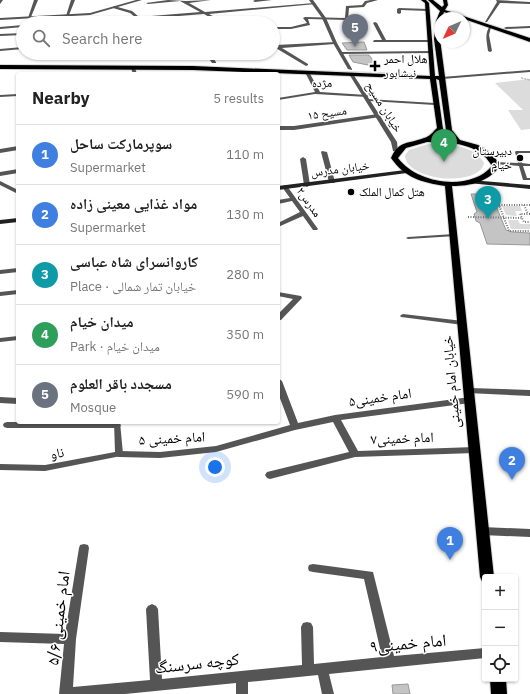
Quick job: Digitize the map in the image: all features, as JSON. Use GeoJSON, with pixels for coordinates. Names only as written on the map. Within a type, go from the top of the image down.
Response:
{"type":"FeatureCollection","features":[{"type":"Feature","properties":{"kind":"main road"},"geometry":{"type":"LineString","coordinates":[[420,0],[444,5],[530,36]]}},
{"type":"Feature","properties":{"kind":"main road"},"geometry":{"type":"LineString","coordinates":[[427,1],[432,75],[435,104],[440,129],[427,140]]}},
{"type":"Feature","properties":{"kind":"main road"},"geometry":{"type":"LineString","coordinates":[[444,5],[480,24],[530,40]]}},
{"type":"Feature","properties":{"kind":"main road"},"geometry":{"type":"LineString","coordinates":[[470,23],[480,24]]}},
{"type":"Feature","properties":{"kind":"main road"},"geometry":{"type":"LineString","coordinates":[[438,48],[449,130],[458,142]]}},
{"type":"Feature","properties":{"kind":"main road"},"geometry":{"type":"LineString","coordinates":[[0,62],[194,66],[442,75]]}},
{"type":"Feature","properties":{"kind":"main road"},"geometry":{"type":"LineString","coordinates":[[0,67],[133,68],[194,66],[307,72],[351,71]]}},
{"type":"Feature","properties":{"kind":"main road"},"geometry":{"type":"LineString","coordinates":[[470,182],[484,178],[493,173],[496,166],[495,162],[485,152],[458,142],[427,140],[409,144],[396,152],[394,158],[397,165],[405,172],[417,178],[448,183],[470,182],[530,187]]}},
{"type":"Feature","properties":{"kind":"main road","name":"خیابان مدرس"},"geometry":{"type":"LineString","coordinates":[[280,188],[405,172]]}},
{"type":"Feature","properties":{"kind":"main road","name":"خیابان امام خمینی"},"geometry":{"type":"LineString","coordinates":[[448,183],[487,574]]}},
{"type":"Feature","properties":{"kind":"main road"},"geometry":{"type":"LineString","coordinates":[[0,222],[16,220]]}},
{"type":"Feature","properties":{"kind":"main road"},"geometry":{"type":"LineString","coordinates":[[498,682],[500,694]]}},
{"type":"Feature","properties":{"kind":"street"},"geometry":{"type":"LineString","coordinates":[[0,4],[1,0]]}},
{"type":"Feature","properties":{"kind":"street"},"geometry":{"type":"LineString","coordinates":[[29,16],[36,0]]}},
{"type":"Feature","properties":{"kind":"street"},"geometry":{"type":"LineString","coordinates":[[67,15],[73,0]]}},
{"type":"Feature","properties":{"kind":"street"},"geometry":{"type":"LineString","coordinates":[[48,16],[90,14],[140,0]]}},
{"type":"Feature","properties":{"kind":"street"},"geometry":{"type":"LineString","coordinates":[[148,3],[181,0],[211,16]]}},
{"type":"Feature","properties":{"kind":"street"},"geometry":{"type":"LineString","coordinates":[[186,2],[209,0]]}},
{"type":"Feature","properties":{"kind":"street"},"geometry":{"type":"LineString","coordinates":[[256,1],[270,0]]}},
{"type":"Feature","properties":{"kind":"street"},"geometry":{"type":"LineString","coordinates":[[280,28],[309,24],[305,18],[346,19],[347,7],[363,6],[366,2],[376,0]]}},
{"type":"Feature","properties":{"kind":"street"},"geometry":{"type":"LineString","coordinates":[[184,16],[313,2]]}},
{"type":"Feature","properties":{"kind":"street","name":"خیابان مسیح"},"geometry":{"type":"LineString","coordinates":[[313,2],[324,18],[340,53],[394,142],[396,152]]}},
{"type":"Feature","properties":{"kind":"street"},"geometry":{"type":"LineString","coordinates":[[498,3],[530,3]]}},
{"type":"Feature","properties":{"kind":"street"},"geometry":{"type":"LineString","coordinates":[[498,3],[517,7]]}},
{"type":"Feature","properties":{"kind":"street"},"geometry":{"type":"LineString","coordinates":[[486,21],[498,3]]}},
{"type":"Feature","properties":{"kind":"street"},"geometry":{"type":"LineString","coordinates":[[234,4],[241,10]]}},
{"type":"Feature","properties":{"kind":"street"},"geometry":{"type":"LineString","coordinates":[[114,7],[131,12],[136,16]]}},
{"type":"Feature","properties":{"kind":"street"},"geometry":{"type":"LineString","coordinates":[[399,13],[399,9],[428,10]]}},
{"type":"Feature","properties":{"kind":"street"},"geometry":{"type":"LineString","coordinates":[[16,18],[2,19],[0,27],[16,26]]}},
{"type":"Feature","properties":{"kind":"street"},"geometry":{"type":"LineString","coordinates":[[283,23],[286,28]]}},
{"type":"Feature","properties":{"kind":"street"},"geometry":{"type":"LineString","coordinates":[[375,23],[385,41]]}},
{"type":"Feature","properties":{"kind":"street"},"geometry":{"type":"LineString","coordinates":[[506,28],[528,26]]}},
{"type":"Feature","properties":{"kind":"street"},"geometry":{"type":"LineString","coordinates":[[0,35],[16,34]]}},
{"type":"Feature","properties":{"kind":"street"},"geometry":{"type":"LineString","coordinates":[[374,41],[430,41]]}},
{"type":"Feature","properties":{"kind":"street"},"geometry":{"type":"LineString","coordinates":[[280,46],[335,44]]}},
{"type":"Feature","properties":{"kind":"street"},"geometry":{"type":"LineString","coordinates":[[0,50],[16,49]]}},
{"type":"Feature","properties":{"kind":"street"},"geometry":{"type":"LineString","coordinates":[[280,49],[306,65]]}},
{"type":"Feature","properties":{"kind":"street"},"geometry":{"type":"LineString","coordinates":[[340,53],[431,52]]}},
{"type":"Feature","properties":{"kind":"street"},"geometry":{"type":"LineString","coordinates":[[133,68],[134,72]]}},
{"type":"Feature","properties":{"kind":"street"},"geometry":{"type":"LineString","coordinates":[[442,75],[466,77],[530,71]]}},
{"type":"Feature","properties":{"kind":"street"},"geometry":{"type":"LineString","coordinates":[[307,72],[318,93]]}},
{"type":"Feature","properties":{"kind":"street","name":"مژده"},"geometry":{"type":"LineString","coordinates":[[280,99],[318,93],[435,104]]}},
{"type":"Feature","properties":{"kind":"street"},"geometry":{"type":"LineString","coordinates":[[0,96],[16,95]]}},
{"type":"Feature","properties":{"kind":"street","name":"مسیح ۱۵"},"geometry":{"type":"LineString","coordinates":[[280,128],[294,128],[378,116]]}},
{"type":"Feature","properties":{"kind":"street"},"geometry":{"type":"LineString","coordinates":[[280,132],[294,128]]}},
{"type":"Feature","properties":{"kind":"street"},"geometry":{"type":"LineString","coordinates":[[0,151],[16,148]]}},
{"type":"Feature","properties":{"kind":"street"},"geometry":{"type":"LineString","coordinates":[[324,152],[332,182]]}},
{"type":"Feature","properties":{"kind":"street"},"geometry":{"type":"LineString","coordinates":[[303,159],[307,184]]}},
{"type":"Feature","properties":{"kind":"street"},"geometry":{"type":"LineString","coordinates":[[0,174],[16,171]]}},
{"type":"Feature","properties":{"kind":"street"},"geometry":{"type":"LineString","coordinates":[[0,183],[16,191]]}},
{"type":"Feature","properties":{"kind":"street","name":"مدرس۲"},"geometry":{"type":"LineString","coordinates":[[285,187],[315,229]]}},
{"type":"Feature","properties":{"kind":"street"},"geometry":{"type":"LineString","coordinates":[[280,202],[294,199]]}},
{"type":"Feature","properties":{"kind":"street"},"geometry":{"type":"LineString","coordinates":[[280,224],[304,213]]}},
{"type":"Feature","properties":{"kind":"street"},"geometry":{"type":"LineString","coordinates":[[0,272],[16,270]]}},
{"type":"Feature","properties":{"kind":"street"},"geometry":{"type":"LineString","coordinates":[[0,294],[16,293]]}},
{"type":"Feature","properties":{"kind":"street"},"geometry":{"type":"LineString","coordinates":[[280,294],[298,298],[280,316]]}},
{"type":"Feature","properties":{"kind":"street"},"geometry":{"type":"LineString","coordinates":[[280,386],[295,427]]}},
{"type":"Feature","properties":{"kind":"street","name":"امام خمینی۵"},"geometry":{"type":"LineString","coordinates":[[295,427],[335,418],[470,395],[530,393]]}},
{"type":"Feature","properties":{"kind":"street"},"geometry":{"type":"LineString","coordinates":[[0,400],[16,401]]}},
{"type":"Feature","properties":{"kind":"street","name":"امام خمینی۷"},"geometry":{"type":"LineString","coordinates":[[335,418],[355,454]]}},
{"type":"Feature","properties":{"kind":"street"},"geometry":{"type":"LineString","coordinates":[[7,425],[62,424]]}},
{"type":"Feature","properties":{"kind":"street","name":"امام خمینی ۵"},"geometry":{"type":"LineString","coordinates":[[119,454],[160,456],[216,450],[295,427]]}},
{"type":"Feature","properties":{"kind":"street","name":"امام خمینی۷"},"geometry":{"type":"LineString","coordinates":[[270,475],[355,454],[475,450]]}},
{"type":"Feature","properties":{"kind":"street"},"geometry":{"type":"LineString","coordinates":[[482,531],[530,533]]}},
{"type":"Feature","properties":{"kind":"street","name":"امام خمینی ۵/۶"},"geometry":{"type":"LineString","coordinates":[[65,693],[70,639],[84,548]]}},
{"type":"Feature","properties":{"kind":"street"},"geometry":{"type":"LineString","coordinates":[[313,568],[369,575],[389,662]]}},
{"type":"Feature","properties":{"kind":"street"},"geometry":{"type":"LineString","coordinates":[[152,609],[156,684]]}},
{"type":"Feature","properties":{"kind":"street"},"geometry":{"type":"LineString","coordinates":[[307,627],[308,670]]}},
{"type":"Feature","properties":{"kind":"street"},"geometry":{"type":"LineString","coordinates":[[0,637],[70,639]]}},
{"type":"Feature","properties":{"kind":"street","name":"امام خمینی۹"},"geometry":{"type":"LineString","coordinates":[[328,668],[482,653]]}},
{"type":"Feature","properties":{"kind":"street"},"geometry":{"type":"LineString","coordinates":[[328,668],[328,694]]}},
{"type":"Feature","properties":{"kind":"street","name":"کوچه سرسنگ"},"geometry":{"type":"LineString","coordinates":[[65,693],[328,668]]}},
{"type":"Feature","properties":{"kind":"street"},"geometry":{"type":"LineString","coordinates":[[242,676],[242,694]]}},
{"type":"Feature","properties":{"kind":"lane"},"geometry":{"type":"LineString","coordinates":[[490,27],[487,35],[490,52]]}},
{"type":"Feature","properties":{"kind":"lane"},"geometry":{"type":"LineString","coordinates":[[530,152],[517,152],[522,164],[525,179],[530,179]]}},
{"type":"Feature","properties":{"kind":"lane"},"geometry":{"type":"LineString","coordinates":[[495,162],[530,165]]}},
{"type":"Feature","properties":{"kind":"lane"},"geometry":{"type":"LineString","coordinates":[[408,238],[454,235]]}},
{"type":"Feature","properties":{"kind":"lane"},"geometry":{"type":"LineString","coordinates":[[403,316],[463,323]]}},
{"type":"Feature","properties":{"kind":"lane"},"geometry":{"type":"LineString","coordinates":[[0,340],[16,338]]}},
{"type":"Feature","properties":{"kind":"lane"},"geometry":{"type":"LineString","coordinates":[[117,424],[119,454]]}},
{"type":"Feature","properties":{"kind":"lane","name":"ناو"},"geometry":{"type":"LineString","coordinates":[[0,467],[45,468],[119,454]]}},
{"type":"Feature","properties":{"kind":"path"},"geometry":{"type":"LineString","coordinates":[[530,205],[499,205],[509,231],[530,231]]}},
{"type":"Feature","properties":{"kind":"path"},"geometry":{"type":"LineString","coordinates":[[524,205],[529,214],[520,214],[524,222],[530,222]]}},
{"type":"Feature","properties":{"kind":"path"},"geometry":{"type":"LineString","coordinates":[[468,217],[522,218]]}},
{"type":"Feature","properties":{"kind":"shaded area"},"geometry":{"type":"Polygon","coordinates":[[[200,67],[418,73],[412,75],[200,67]]]}},
{"type":"Feature","properties":{"kind":"shaded area"},"geometry":{"type":"Polygon","coordinates":[[[530,79],[530,129],[521,130],[508,110],[523,110],[495,83],[530,79]]]}},
{"type":"Feature","properties":{"kind":"shaded area"},"geometry":{"type":"Polygon","coordinates":[[[428,144],[459,146],[474,152],[484,163],[479,171],[470,176],[443,178],[429,176],[417,171],[408,164],[405,155],[409,150],[428,144]]]}},
{"type":"Feature","properties":{"kind":"shaded area"},"geometry":{"type":"Polygon","coordinates":[[[502,206],[520,206],[522,211],[515,211],[517,216],[506,215],[502,206]]]}},
{"type":"Feature","properties":{"kind":"shaded area"},"geometry":{"type":"Polygon","coordinates":[[[508,220],[518,220],[520,224],[530,224],[530,229],[511,229],[508,220]]]}},
{"type":"Feature","properties":{"kind":"building"},"geometry":{"type":"Polygon","coordinates":[[[364,42],[367,50],[347,50],[342,43],[364,42]]]}},
{"type":"Feature","properties":{"kind":"building"},"geometry":{"type":"Polygon","coordinates":[[[349,55],[369,55],[378,67],[353,62],[349,55]]]}},
{"type":"Feature","properties":{"kind":"building"},"geometry":{"type":"Polygon","coordinates":[[[471,194],[491,194],[506,230],[512,232],[530,233],[530,245],[487,244],[480,223],[476,221],[474,214],[477,212],[471,194]]]}},
{"type":"Feature","properties":{"kind":"building"},"geometry":{"type":"Polygon","coordinates":[[[408,684],[410,694],[393,694],[392,685],[408,684]]]}},
{"type":"Feature","properties":{"kind":"place","name":"مسجدد باقر العلوم"},"geometry":{"type":"Point","coordinates":[355,47]}},
{"type":"Feature","properties":{"kind":"place","name":"هلال احمر نیشابور"},"geometry":{"type":"Point","coordinates":[375,66]}},
{"type":"Feature","properties":{"kind":"place","name":"دبیرستان خیام"},"geometry":{"type":"Point","coordinates":[520,158]}},
{"type":"Feature","properties":{"kind":"place","name":"میدان خیام"},"geometry":{"type":"Point","coordinates":[444,162]}},
{"type":"Feature","properties":{"kind":"place","name":"هتل کمال الملک"},"geometry":{"type":"Point","coordinates":[351,192]}},
{"type":"Feature","properties":{"kind":"place","name":"کاروانسرای شاه عباسی"},"geometry":{"type":"Point","coordinates":[488,219]}},
{"type":"Feature","properties":{"kind":"place","name":"مواد غذایی معینی زاده"},"geometry":{"type":"Point","coordinates":[512,480]}},
{"type":"Feature","properties":{"kind":"place","name":"سوپرمارکت ساحل"},"geometry":{"type":"Point","coordinates":[450,560]}}]}
